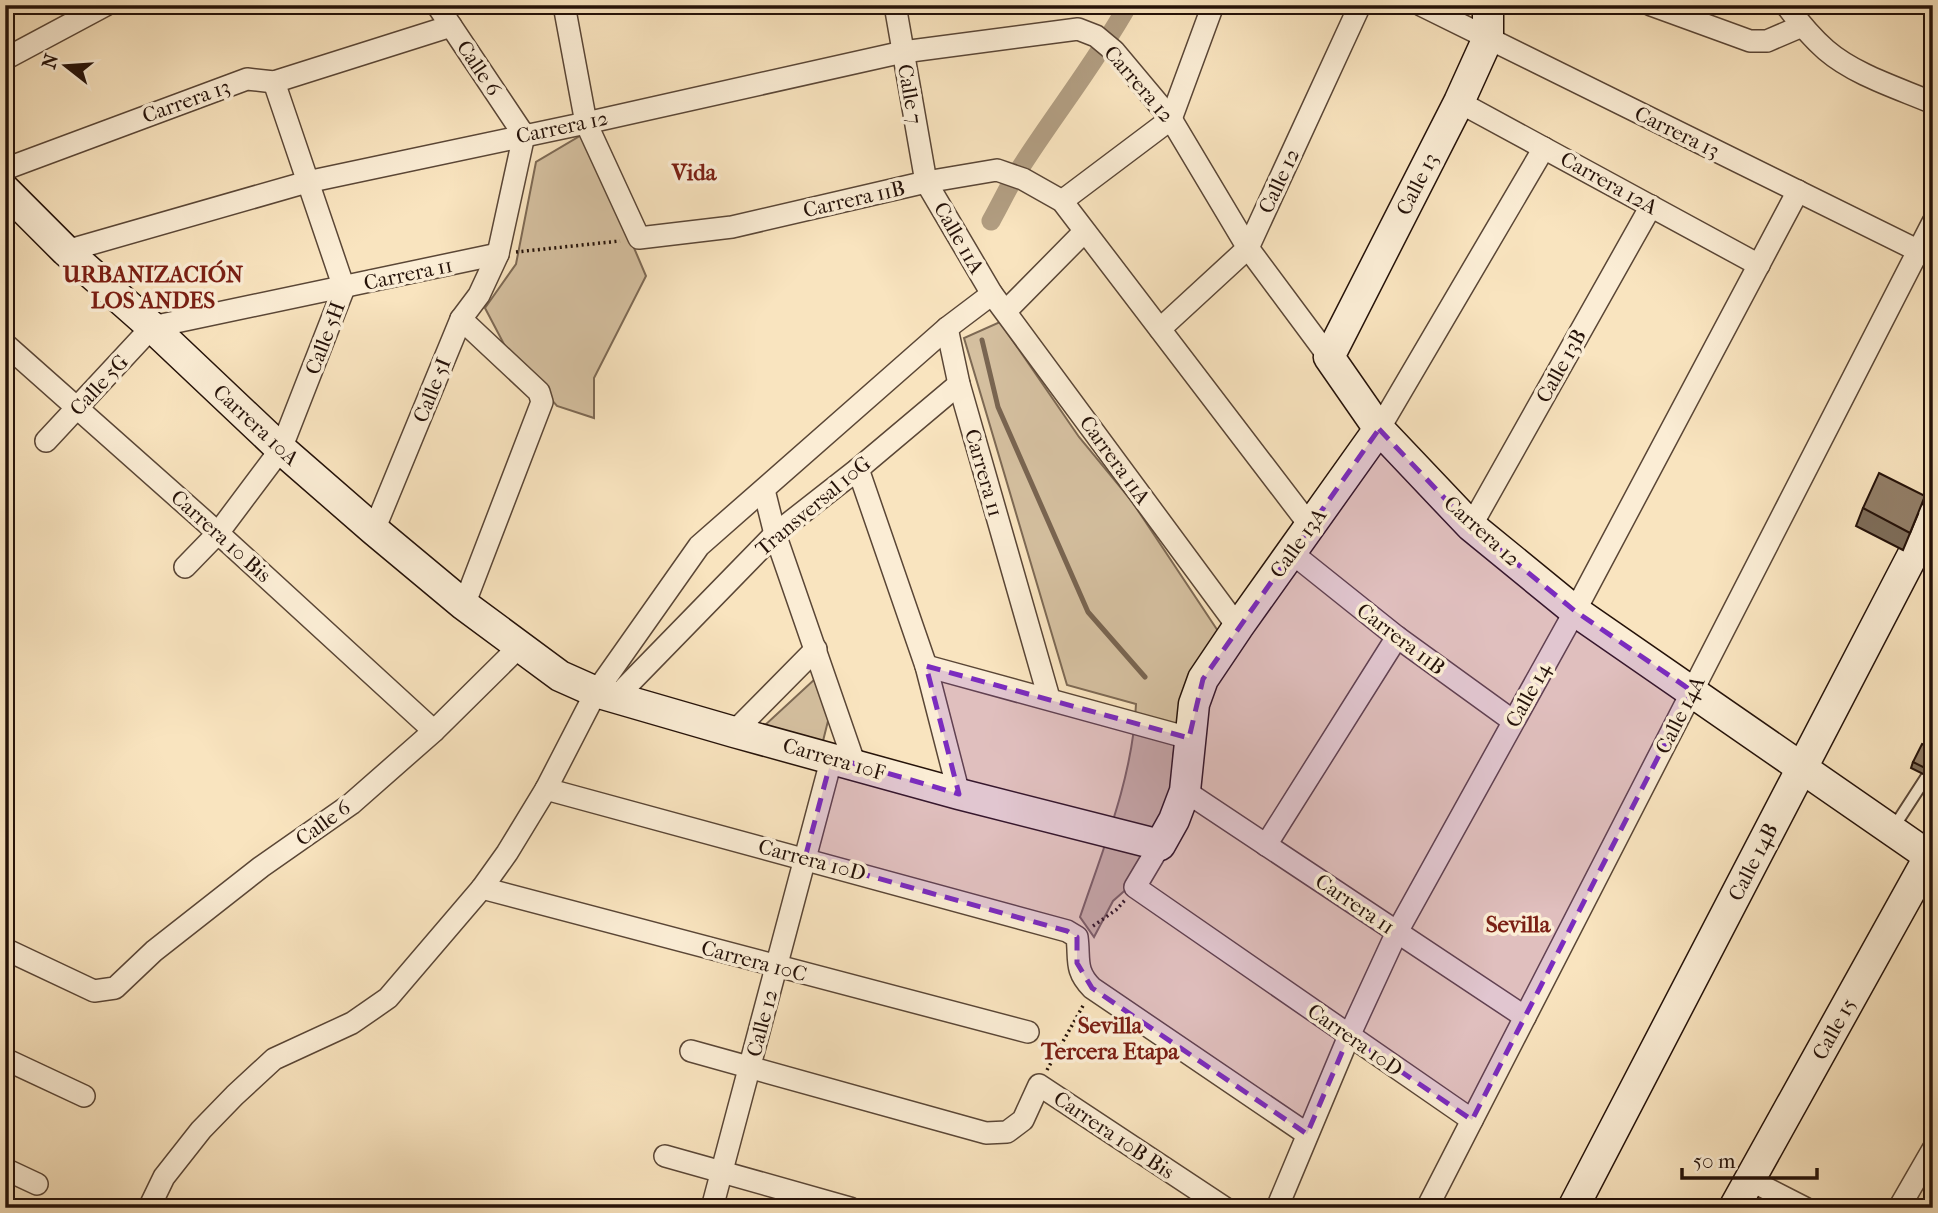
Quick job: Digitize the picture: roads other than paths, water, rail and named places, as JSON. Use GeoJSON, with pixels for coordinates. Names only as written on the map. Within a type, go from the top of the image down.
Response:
{"type":"FeatureCollection","features":[{"type":"Feature","properties":{"kind":"street"},"geometry":{"type":"LineString","coordinates":[[5,59],[106,5]]}},
{"type":"Feature","properties":{"kind":"street","name":"Calle 6"},"geometry":{"type":"LineString","coordinates":[[437,5],[524,135]]}},
{"type":"Feature","properties":{"kind":"street"},"geometry":{"type":"LineString","coordinates":[[564,5],[586,123]]}},
{"type":"Feature","properties":{"kind":"street","name":"Calle 7"},"geometry":{"type":"LineString","coordinates":[[895,5],[926,182]]}},
{"type":"Feature","properties":{"kind":"street"},"geometry":{"type":"LineString","coordinates":[[1062,201],[1171,119],[1213,5]]}},
{"type":"Feature","properties":{"kind":"street","name":"Calle 12"},"geometry":{"type":"LineString","coordinates":[[1160,329],[1248,248],[1360,5]]}},
{"type":"Feature","properties":{"kind":"street","name":"Carrera 13"},"geometry":{"type":"LineString","coordinates":[[1421,5],[1925,255]]}},
{"type":"Feature","properties":{"kind":"street","name":"Calle 13"},"geometry":{"type":"LineString","coordinates":[[1329,357],[1459,102],[1488,38],[1488,5]]}},
{"type":"Feature","properties":{"kind":"street"},"geometry":{"type":"LineString","coordinates":[[1651,5],[1750,41],[1767,41],[1802,26]]}},
{"type":"Feature","properties":{"kind":"street"},"geometry":{"type":"LineString","coordinates":[[1786,5],[1827,51],[1852,67],[1933,103]]}},
{"type":"Feature","properties":{"kind":"street","name":"Carrera 13"},"geometry":{"type":"LineString","coordinates":[[5,169],[247,79],[274,82],[451,26]]}},
{"type":"Feature","properties":{"kind":"street","name":"Carrera 12"},"geometry":{"type":"LineString","coordinates":[[66,251],[307,182],[903,52],[1078,29],[1096,36],[1114,51],[1171,119],[1248,248],[1379,429],[1471,526],[1575,611],[1892,830],[1931,853]]}},
{"type":"Feature","properties":{"kind":"street","name":"Calle 5H"},"geometry":{"type":"LineString","coordinates":[[185,566],[218,533],[281,449],[344,288],[274,82]]}},
{"type":"Feature","properties":{"kind":"street","name":"Carrera 12A"},"geometry":{"type":"LineString","coordinates":[[1459,102],[1759,265]]}},
{"type":"Feature","properties":{"kind":"street","name":"Carrera 11B"},"geometry":{"type":"LineString","coordinates":[[586,123],[639,238],[732,227],[926,182],[996,170],[1023,179],[1062,201],[1311,527]]}},
{"type":"Feature","properties":{"kind":"street"},"geometry":{"type":"LineString","coordinates":[[498,254],[524,135]]}},
{"type":"Feature","properties":{"kind":"street","name":"Calle 13A"},"geometry":{"type":"LineString","coordinates":[[1135,887],[1174,820],[1185,791],[1189,738],[1203,679],[1379,429],[1544,148]]}},
{"type":"Feature","properties":{"kind":"street","name":"Calle 11A"},"geometry":{"type":"LineString","coordinates":[[926,182],[992,294]]}},
{"type":"Feature","properties":{"kind":"street","name":"Carrera 10A"},"geometry":{"type":"LineString","coordinates":[[5,190],[66,251],[152,327],[281,449],[464,605],[520,646]]}},
{"type":"Feature","properties":{"kind":"street","name":"Calle 14"},"geometry":{"type":"LineString","coordinates":[[1277,1208],[1349,1036],[1397,932],[1575,611],[1798,191]]}},
{"type":"Feature","properties":{"kind":"street","name":"Calle 13B"},"geometry":{"type":"LineString","coordinates":[[1471,526],[1651,206]]}},
{"type":"Feature","properties":{"kind":"street","name":"Calle 14A"},"geometry":{"type":"LineString","coordinates":[[1427,1208],[1692,691],[1925,255],[1933,222]]}},
{"type":"Feature","properties":{"kind":"street"},"geometry":{"type":"LineString","coordinates":[[1006,311],[1084,232]]}},
{"type":"Feature","properties":{"kind":"street","name":"Carrera 11"},"geometry":{"type":"LineString","coordinates":[[152,327],[498,254]]}},
{"type":"Feature","properties":{"kind":"street","name":"Calle 5I"},"geometry":{"type":"LineString","coordinates":[[374,530],[461,319],[479,295],[498,254]]}},
{"type":"Feature","properties":{"kind":"street"},"geometry":{"type":"LineString","coordinates":[[149,1208],[164,1177],[201,1130],[235,1095],[274,1059],[352,1023],[388,998],[482,888],[507,853],[699,546],[947,328],[992,294]]}},
{"type":"Feature","properties":{"kind":"street","name":"Carrera 11A"},"geometry":{"type":"LineString","coordinates":[[992,294],[1238,626]]}},
{"type":"Feature","properties":{"kind":"street"},"geometry":{"type":"LineString","coordinates":[[461,319],[539,393],[542,401],[464,605]]}},
{"type":"Feature","properties":{"kind":"street","name":"Calle 5G"},"geometry":{"type":"LineString","coordinates":[[46,442],[152,327]]}},
{"type":"Feature","properties":{"kind":"street","name":"Carrera 11"},"geometry":{"type":"LineString","coordinates":[[947,328],[959,384],[1049,698]]}},
{"type":"Feature","properties":{"kind":"street","name":"Carrera 10 Bis"},"geometry":{"type":"LineString","coordinates":[[5,344],[218,533],[434,731]]}},
{"type":"Feature","properties":{"kind":"street","name":"Transversal 10G"},"geometry":{"type":"LineString","coordinates":[[606,695],[775,534],[959,384]]}},
{"type":"Feature","properties":{"kind":"street"},"geometry":{"type":"LineString","coordinates":[[858,469],[926,666],[959,794]]}},
{"type":"Feature","properties":{"kind":"street"},"geometry":{"type":"LineString","coordinates":[[764,490],[775,534],[816,649],[844,761]]}},
{"type":"Feature","properties":{"kind":"street","name":"Calle 14B"},"geometry":{"type":"LineString","coordinates":[[1573,1208],[1933,516]]}},
{"type":"Feature","properties":{"kind":"street","name":"Carrera 11B"},"geometry":{"type":"LineString","coordinates":[[1292,553],[1397,637],[1513,721]]}},
{"type":"Feature","properties":{"kind":"street"},"geometry":{"type":"LineString","coordinates":[[1266,845],[1397,637]]}},
{"type":"Feature","properties":{"kind":"street","name":"Calle 6"},"geometry":{"type":"LineString","coordinates":[[5,949],[94,991],[114,988],[154,951],[261,867],[351,804],[434,731],[520,646]]}},
{"type":"Feature","properties":{"kind":"street","name":"Carrera 10F"},"geometry":{"type":"LineString","coordinates":[[520,646],[560,676],[606,695],[959,794],[1160,845]]}},
{"type":"Feature","properties":{"kind":"street"},"geometry":{"type":"LineString","coordinates":[[734,732],[816,649]]}},
{"type":"Feature","properties":{"kind":"street"},"geometry":{"type":"LineString","coordinates":[[926,666],[1189,738]]}},
{"type":"Feature","properties":{"kind":"street","name":"Calle 12"},"geometry":{"type":"LineString","coordinates":[[712,1208],[805,858],[844,761]]}},
{"type":"Feature","properties":{"kind":"street","name":"Carrera 10D"},"geometry":{"type":"LineString","coordinates":[[546,789],[1067,931],[1077,937],[1077,963],[1084,979],[1093,988],[1307,1134]]}},
{"type":"Feature","properties":{"kind":"street","name":"Carrera 11"},"geometry":{"type":"LineString","coordinates":[[1185,791],[1525,1017]]}},
{"type":"Feature","properties":{"kind":"street","name":"Calle 15"},"geometry":{"type":"LineString","coordinates":[[1734,1208],[1931,853]]}},
{"type":"Feature","properties":{"kind":"street","name":"Carrera 10D"},"geometry":{"type":"LineString","coordinates":[[1135,887],[1472,1121]]}},
{"type":"Feature","properties":{"kind":"street","name":"Carrera 10C"},"geometry":{"type":"LineString","coordinates":[[482,888],[1028,1032]]}},
{"type":"Feature","properties":{"kind":"street"},"geometry":{"type":"LineString","coordinates":[[691,1051],[750,1068]]}},
{"type":"Feature","properties":{"kind":"street"},"geometry":{"type":"LineString","coordinates":[[5,1059],[84,1097]]}},
{"type":"Feature","properties":{"kind":"street","name":"Carrera 10B Bis"},"geometry":{"type":"LineString","coordinates":[[750,1068],[986,1133],[1007,1132],[1023,1120],[1039,1084],[1225,1208]]}},
{"type":"Feature","properties":{"kind":"street"},"geometry":{"type":"LineString","coordinates":[[1899,1208],[1933,1149]]}},
{"type":"Feature","properties":{"kind":"street"},"geometry":{"type":"LineString","coordinates":[[665,1156],[850,1208]]}},
{"type":"Feature","properties":{"kind":"street"},"geometry":{"type":"LineString","coordinates":[[5,1169],[37,1184]]}},
{"type":"Feature","properties":{"kind":"street"},"geometry":{"type":"LineString","coordinates":[[1750,1180],[1805,1208]]}},
{"type":"Feature","properties":{"kind":"lane"},"geometry":{"type":"LineString","coordinates":[[1892,830],[1927,776]]}},
{"type":"Feature","properties":{"kind":"waterway"},"geometry":{"type":"LineString","coordinates":[[991,221],[1017,173],[1128,5]]}},
{"type":"Feature","properties":{"kind":"waterway"},"geometry":{"type":"LineString","coordinates":[[982,340],[998,407],[1088,612],[1145,677]]}},
{"type":"Feature","properties":{"kind":"district","name":"Vida"},"geometry":{"type":"Point","coordinates":[694,172]}},
{"type":"Feature","properties":{"kind":"district","name":"URBANIZACIÓN LOS ANDES"},"geometry":{"type":"Point","coordinates":[153,287]}},
{"type":"Feature","properties":{"kind":"district","name":"Sevilla"},"geometry":{"type":"Point","coordinates":[1518,924]}},
{"type":"Feature","properties":{"kind":"district","name":"Sevilla Tercera Etapa"},"geometry":{"type":"Point","coordinates":[1110,1038]}}]}
